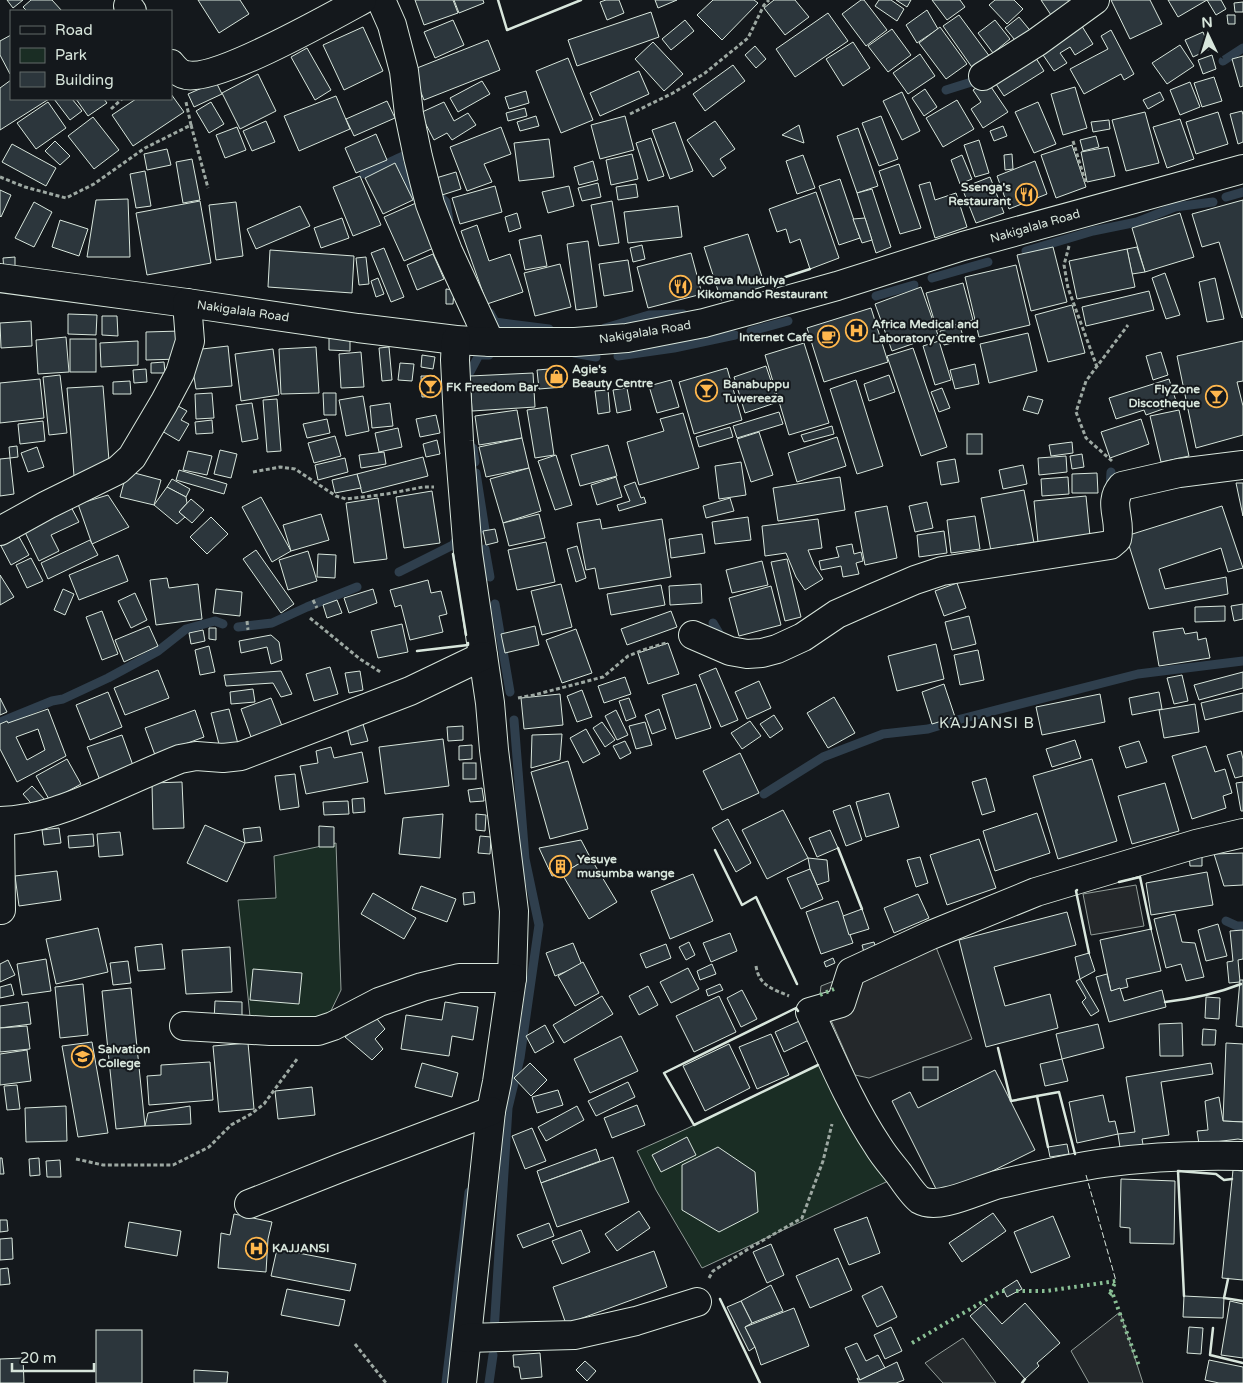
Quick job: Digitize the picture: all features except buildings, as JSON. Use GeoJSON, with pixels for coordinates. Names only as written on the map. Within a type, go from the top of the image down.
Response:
{"type":"FeatureCollection","features":[{"type":"Feature","properties":{"kind":"street"},"geometry":{"type":"LineString","coordinates":[[173,67],[186,76],[200,75],[222,68],[310,28],[362,0]]}},
{"type":"Feature","properties":{"kind":"street"},"geometry":{"type":"LineString","coordinates":[[380,0],[392,24],[404,71],[409,114],[430,204],[448,251],[490,342]]}},
{"type":"Feature","properties":{"kind":"street"},"geometry":{"type":"LineString","coordinates":[[983,76],[1037,42],[1082,4]]}},
{"type":"Feature","properties":{"kind":"street","name":"Nakigalala Road"},"geometry":{"type":"LineString","coordinates":[[0,278],[456,340],[575,342],[627,338],[704,323],[838,286],[963,246],[1243,169]]}},
{"type":"Feature","properties":{"kind":"street"},"geometry":{"type":"LineString","coordinates":[[0,531],[47,505],[118,470],[132,456],[180,373],[190,341],[187,303]]}},
{"type":"Feature","properties":{"kind":"street"},"geometry":{"type":"LineString","coordinates":[[456,340],[455,360],[459,440],[468,552],[490,702],[494,750],[514,911],[512,978],[491,1111],[462,1383]]}},
{"type":"Feature","properties":{"kind":"street"},"geometry":{"type":"LineString","coordinates":[[701,639],[730,651],[747,654],[762,653],[803,637],[838,614],[873,598],[942,571],[1110,545],[1118,539],[1119,531],[1114,499],[1122,486],[1179,473],[1243,465]]}},
{"type":"Feature","properties":{"kind":"street"},"geometry":{"type":"LineString","coordinates":[[1,910],[0,820],[29,819],[63,809],[180,759],[196,756],[223,758],[241,756],[410,691],[484,656]]}},
{"type":"Feature","properties":{"kind":"street"},"geometry":{"type":"LineString","coordinates":[[1243,833],[1196,844],[1036,892],[931,935],[850,972],[841,1003],[810,1012],[842,1082],[878,1147],[920,1200],[935,1204],[990,1186],[1060,1170],[1105,1163],[1163,1158],[1243,1156]]}},
{"type":"Feature","properties":{"kind":"street"},"geometry":{"type":"LineString","coordinates":[[184,1026],[270,1031],[318,1031],[334,1026],[379,1002],[422,988],[459,978],[512,978]]}},
{"type":"Feature","properties":{"kind":"street"},"geometry":{"type":"LineString","coordinates":[[249,1204],[491,1111]]}},
{"type":"Feature","properties":{"kind":"street"},"geometry":{"type":"LineString","coordinates":[[467,1338],[574,1336],[636,1321],[697,1302]]}},
{"type":"Feature","properties":{"kind":"path"},"geometry":{"type":"LineString","coordinates":[[630,114],[673,93],[705,73],[748,38],[764,5],[769,0]]}},
{"type":"Feature","properties":{"kind":"path"},"geometry":{"type":"LineString","coordinates":[[173,67],[180,75],[208,188]]}},
{"type":"Feature","properties":{"kind":"path"},"geometry":{"type":"LineString","coordinates":[[111,109],[121,100]]}},
{"type":"Feature","properties":{"kind":"path"},"geometry":{"type":"LineString","coordinates":[[0,177],[25,187],[66,198],[94,184],[145,148],[191,125]]}},
{"type":"Feature","properties":{"kind":"path"},"geometry":{"type":"LineString","coordinates":[[1073,141],[1088,191]]}},
{"type":"Feature","properties":{"kind":"path"},"geometry":{"type":"LineString","coordinates":[[1070,243],[1064,265],[1068,288],[1097,367]]}},
{"type":"Feature","properties":{"kind":"path"},"geometry":{"type":"LineString","coordinates":[[1122,486],[1117,466],[1086,438],[1076,412],[1086,381],[1128,325]]}},
{"type":"Feature","properties":{"kind":"path"},"geometry":{"type":"LineString","coordinates":[[253,472],[280,467],[295,469],[336,496],[346,499],[423,487],[438,489]]}},
{"type":"Feature","properties":{"kind":"path"},"geometry":{"type":"LineString","coordinates":[[313,600],[317,608]]}},
{"type":"Feature","properties":{"kind":"path"},"geometry":{"type":"LineString","coordinates":[[310,618],[360,659],[410,691]]}},
{"type":"Feature","properties":{"kind":"path"},"geometry":{"type":"LineString","coordinates":[[247,621],[248,630]]}},
{"type":"Feature","properties":{"kind":"path"},"geometry":{"type":"LineString","coordinates":[[490,702],[534,695],[603,677],[628,656],[643,650],[670,642],[701,639]]}},
{"type":"Feature","properties":{"kind":"path"},"geometry":{"type":"LineString","coordinates":[[76,1160],[103,1165],[173,1165],[209,1148],[231,1125],[264,1104],[318,1031]]}},
{"type":"Feature","properties":{"kind":"path"},"geometry":{"type":"LineString","coordinates":[[697,1302],[712,1272],[802,1218],[823,1161],[842,1082]]}},
{"type":"Feature","properties":{"kind":"path"},"geometry":{"type":"LineString","coordinates":[[355,1344],[386,1383]]}},
{"type":"Feature","properties":{"kind":"green space"},"geometry":{"type":"Polygon","coordinates":[[[336,843],[341,990],[327,1019],[251,1026],[238,900],[276,898],[274,856],[336,843]]]}},
{"type":"Feature","properties":{"kind":"green space"},"geometry":{"type":"Polygon","coordinates":[[[830,1059],[901,1175],[702,1268],[656,1190],[637,1151],[830,1059]]]}},
{"type":"Feature","properties":{"kind":"shaded area"},"geometry":{"type":"Polygon","coordinates":[[[1136,885],[1144,926],[1091,935],[1083,894],[1136,885]]]}},
{"type":"Feature","properties":{"kind":"shaded area"},"geometry":{"type":"Polygon","coordinates":[[[934,942],[972,1039],[869,1078],[855,1075],[820,995],[821,986],[934,942]]]}},
{"type":"Feature","properties":{"kind":"shaded area"},"geometry":{"type":"Polygon","coordinates":[[[1120,1312],[1143,1383],[1089,1383],[1071,1351],[1120,1312]]]}},
{"type":"Feature","properties":{"kind":"shaded area"},"geometry":{"type":"Polygon","coordinates":[[[963,1338],[996,1383],[943,1383],[925,1363],[963,1338]]]}},
{"type":"Feature","properties":{"kind":"waterway"},"geometry":{"type":"LineString","coordinates":[[1223,61],[1243,48]]}},
{"type":"Feature","properties":{"kind":"waterway"},"geometry":{"type":"LineString","coordinates":[[946,90],[981,79]]}},
{"type":"Feature","properties":{"kind":"waterway"},"geometry":{"type":"LineString","coordinates":[[364,174],[403,156],[415,154]]}},
{"type":"Feature","properties":{"kind":"waterway"},"geometry":{"type":"LineString","coordinates":[[397,159],[417,199]]}},
{"type":"Feature","properties":{"kind":"waterway"},"geometry":{"type":"LineString","coordinates":[[436,191],[446,202],[449,221]]}},
{"type":"Feature","properties":{"kind":"waterway"},"geometry":{"type":"LineString","coordinates":[[1226,197],[1243,192]]}},
{"type":"Feature","properties":{"kind":"waterway"},"geometry":{"type":"LineString","coordinates":[[1026,251],[1093,231],[1137,222],[1175,207],[1213,202]]}},
{"type":"Feature","properties":{"kind":"waterway"},"geometry":{"type":"LineString","coordinates":[[932,278],[988,262]]}},
{"type":"Feature","properties":{"kind":"waterway"},"geometry":{"type":"LineString","coordinates":[[876,296],[914,285]]}},
{"type":"Feature","properties":{"kind":"waterway"},"geometry":{"type":"LineString","coordinates":[[490,313],[495,322],[549,329]]}},
{"type":"Feature","properties":{"kind":"waterway"},"geometry":{"type":"LineString","coordinates":[[605,328],[649,315],[683,314]]}},
{"type":"Feature","properties":{"kind":"waterway"},"geometry":{"type":"LineString","coordinates":[[751,331],[788,321]]}},
{"type":"Feature","properties":{"kind":"waterway"},"geometry":{"type":"LineString","coordinates":[[618,356],[674,348],[735,335]]}},
{"type":"Feature","properties":{"kind":"waterway"},"geometry":{"type":"LineString","coordinates":[[574,353],[596,357]]}},
{"type":"Feature","properties":{"kind":"waterway"},"geometry":{"type":"LineString","coordinates":[[470,372],[479,355],[489,355]]}},
{"type":"Feature","properties":{"kind":"waterway"},"geometry":{"type":"LineString","coordinates":[[473,448],[475,462]]}},
{"type":"Feature","properties":{"kind":"waterway"},"geometry":{"type":"LineString","coordinates":[[1110,489],[1111,472]]}},
{"type":"Feature","properties":{"kind":"waterway"},"geometry":{"type":"LineString","coordinates":[[476,473],[485,530]]}},
{"type":"Feature","properties":{"kind":"waterway"},"geometry":{"type":"LineString","coordinates":[[399,572],[453,545],[457,539]]}},
{"type":"Feature","properties":{"kind":"waterway"},"geometry":{"type":"LineString","coordinates":[[485,549],[490,577]]}},
{"type":"Feature","properties":{"kind":"waterway"},"geometry":{"type":"LineString","coordinates":[[238,627],[272,623],[357,587]]}},
{"type":"Feature","properties":{"kind":"waterway"},"geometry":{"type":"LineString","coordinates":[[495,604],[510,692]]}},
{"type":"Feature","properties":{"kind":"waterway"},"geometry":{"type":"LineString","coordinates":[[0,722],[52,701],[63,699],[108,678],[158,651],[186,629],[215,621],[223,624]]}},
{"type":"Feature","properties":{"kind":"waterway"},"geometry":{"type":"LineString","coordinates":[[713,623],[723,640]]}},
{"type":"Feature","properties":{"kind":"waterway"},"geometry":{"type":"LineString","coordinates":[[764,794],[823,757],[883,734],[928,729],[1138,674],[1243,661]]}},
{"type":"Feature","properties":{"kind":"waterway"},"geometry":{"type":"LineString","coordinates":[[494,1332],[508,1108],[520,1058],[539,925],[525,859],[514,720]]}},
{"type":"Feature","properties":{"kind":"waterway"},"geometry":{"type":"LineString","coordinates":[[1226,921],[1237,926],[1243,926]]}},
{"type":"Feature","properties":{"kind":"waterway"},"geometry":{"type":"LineString","coordinates":[[446,1383],[469,1192]]}},
{"type":"Feature","properties":{"kind":"waterway"},"geometry":{"type":"LineString","coordinates":[[489,1383],[493,1355]]}},
{"type":"Feature","properties":{"kind":"hedge"},"geometry":{"type":"LineString","coordinates":[[820,995],[834,989]]}},
{"type":"Feature","properties":{"kind":"hedge"},"geometry":{"type":"LineString","coordinates":[[1016,1291],[1046,1291],[1116,1281],[1109,1295],[1112,1292],[1139,1366]]}},
{"type":"Feature","properties":{"kind":"hedge"},"geometry":{"type":"LineString","coordinates":[[912,1343],[1001,1291],[1006,1291]]}},
{"type":"Feature","properties":{"kind":"fence"},"geometry":{"type":"LineString","coordinates":[[1086,1175],[1116,1281]]}},
{"type":"Feature","properties":{"kind":"wall"},"geometry":{"type":"LineString","coordinates":[[498,0],[507,30],[581,0]]}},
{"type":"Feature","properties":{"kind":"wall"},"geometry":{"type":"LineString","coordinates":[[764,284],[810,269]]}},
{"type":"Feature","properties":{"kind":"wall"},"geometry":{"type":"LineString","coordinates":[[453,554],[466,635]]}},
{"type":"Feature","properties":{"kind":"wall"},"geometry":{"type":"LineString","coordinates":[[417,651],[468,645],[468,643]]}},
{"type":"Feature","properties":{"kind":"wall"},"geometry":{"type":"LineString","coordinates":[[838,848],[862,909]]}},
{"type":"Feature","properties":{"kind":"wall"},"geometry":{"type":"LineString","coordinates":[[715,850],[742,905],[756,897],[797,984]]}},
{"type":"Feature","properties":{"kind":"wall"},"geometry":{"type":"LineString","coordinates":[[1119,882],[1140,877],[1151,929]]}},
{"type":"Feature","properties":{"kind":"wall"},"geometry":{"type":"LineString","coordinates":[[1077,890],[1089,953]]}},
{"type":"Feature","properties":{"kind":"wall"},"geometry":{"type":"LineString","coordinates":[[1165,1002],[1203,996],[1241,984]]}},
{"type":"Feature","properties":{"kind":"wall"},"geometry":{"type":"LineString","coordinates":[[798,1011],[796,1008],[664,1073],[694,1125],[818,1065]]}},
{"type":"Feature","properties":{"kind":"wall"},"geometry":{"type":"LineString","coordinates":[[998,1048],[1011,1101],[1037,1096],[1048,1147]]}},
{"type":"Feature","properties":{"kind":"wall"},"geometry":{"type":"LineString","coordinates":[[1037,1096],[1059,1092],[1075,1154]]}},
{"type":"Feature","properties":{"kind":"wall"},"geometry":{"type":"LineString","coordinates":[[1184,1296],[1178,1171],[1216,1174],[1224,1180],[1232,1179]]}},
{"type":"Feature","properties":{"kind":"wall"},"geometry":{"type":"LineString","coordinates":[[1228,1279],[1224,1298],[1243,1301]]}},
{"type":"Feature","properties":{"kind":"wall"},"geometry":{"type":"LineString","coordinates":[[720,1299],[760,1383]]}},
{"type":"Feature","properties":{"kind":"wall"},"geometry":{"type":"LineString","coordinates":[[1213,1328],[1210,1355],[1243,1363]]}},
{"type":"Feature","properties":{"kind":"wall"},"geometry":{"type":"LineString","coordinates":[[1022,1383],[1025,1379]]}},
{"type":"Feature","properties":{"kind":"place","name":"Ssenga's Restaurant"},"geometry":{"type":"Point","coordinates":[1027,194]}},
{"type":"Feature","properties":{"kind":"place","name":"KGava Mukulya Kikomando Restaurant"},"geometry":{"type":"Point","coordinates":[681,287]}},
{"type":"Feature","properties":{"kind":"place","name":"Africa Medical and Laboratory Centre"},"geometry":{"type":"Point","coordinates":[856,331]}},
{"type":"Feature","properties":{"kind":"place","name":"Internet Cafe"},"geometry":{"type":"Point","coordinates":[829,337]}},
{"type":"Feature","properties":{"kind":"place","name":"Agie's Beauty Centre"},"geometry":{"type":"Point","coordinates":[556,376]}},
{"type":"Feature","properties":{"kind":"place","name":"FK Freedom Bar"},"geometry":{"type":"Point","coordinates":[430,387]}},
{"type":"Feature","properties":{"kind":"place","name":"Banabuppu Tuwereeza"},"geometry":{"type":"Point","coordinates":[707,391]}},
{"type":"Feature","properties":{"kind":"place","name":"FlyZone Discotheque"},"geometry":{"type":"Point","coordinates":[1216,396]}},
{"type":"Feature","properties":{"kind":"place","name":"Yesuye musumba wange"},"geometry":{"type":"Point","coordinates":[561,866]}},
{"type":"Feature","properties":{"kind":"place","name":"Salvation College"},"geometry":{"type":"Point","coordinates":[82,1056]}},
{"type":"Feature","properties":{"kind":"place","name":"KAJJANSI"},"geometry":{"type":"Point","coordinates":[256,1248]}},
{"type":"Feature","properties":{"kind":"district","name":"KAJJANSI B"},"geometry":{"type":"Point","coordinates":[987,723]}}]}
